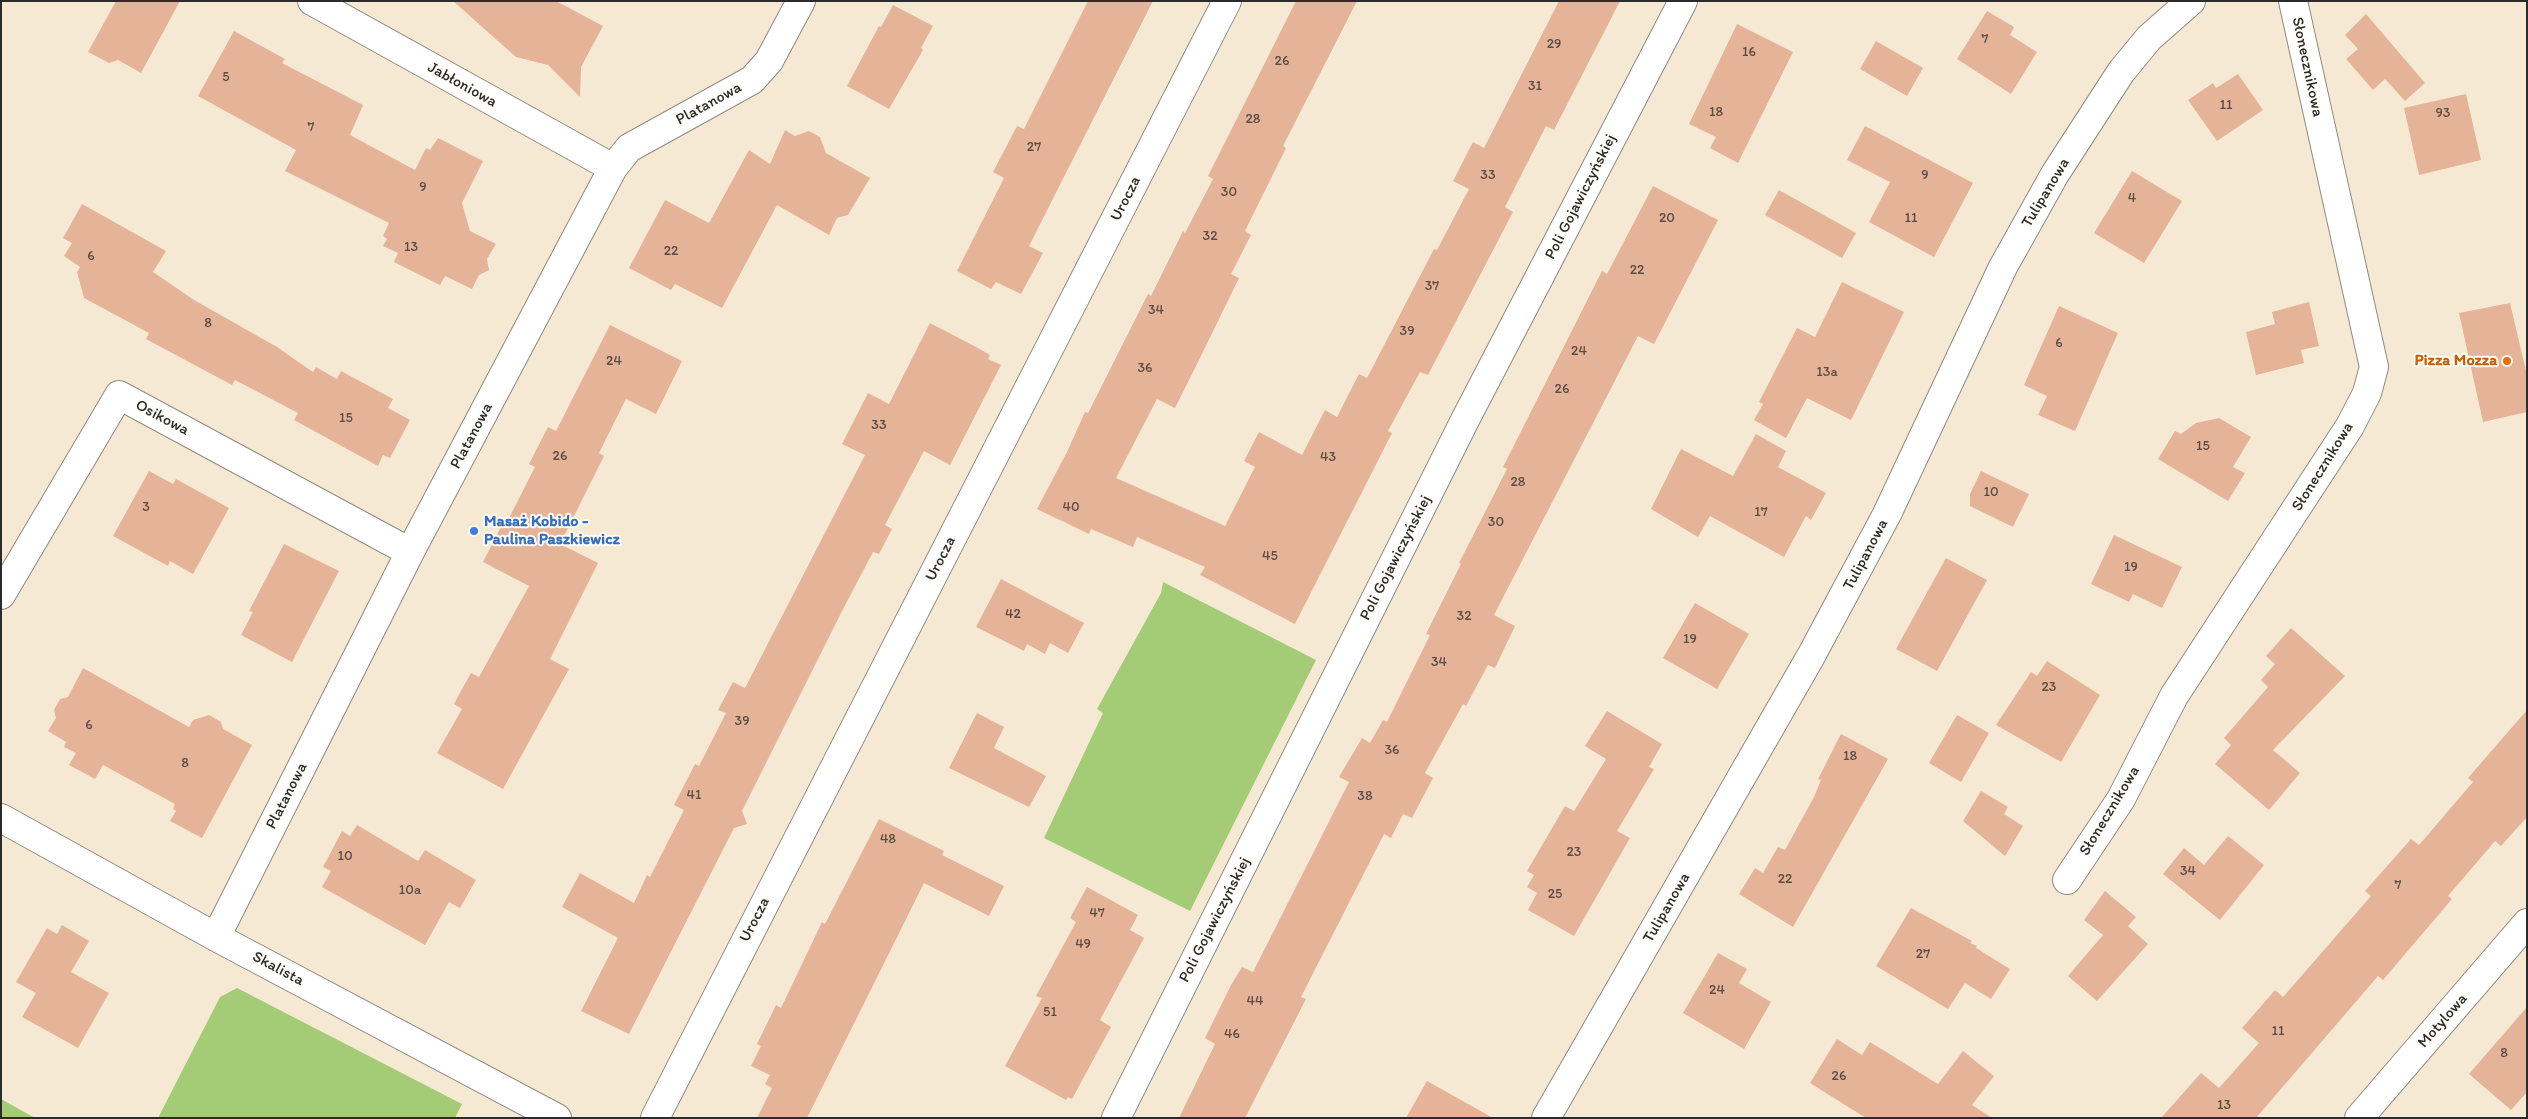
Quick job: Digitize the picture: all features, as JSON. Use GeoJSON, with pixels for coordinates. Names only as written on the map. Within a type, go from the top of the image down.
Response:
{"type":"FeatureCollection","features":[{"type":"Feature","properties":{"kind":"street","name":"Jabłoniowa"},"geometry":{"type":"LineString","coordinates":[[312,1],[613,168]]}},
{"type":"Feature","properties":{"kind":"street","name":"Platanowa"},"geometry":{"type":"LineString","coordinates":[[216,937],[410,552],[613,168],[629,148],[752,80],[769,61],[801,1]]}},
{"type":"Feature","properties":{"kind":"street","name":"Urocza"},"geometry":{"type":"LineString","coordinates":[[655,1118],[1227,1]]}},
{"type":"Feature","properties":{"kind":"street","name":"Poli Gojawiczyńskiej"},"geometry":{"type":"LineString","coordinates":[[1116,1118],[1462,427],[1683,1]]}},
{"type":"Feature","properties":{"kind":"street","name":"Tulipanowa"},"geometry":{"type":"LineString","coordinates":[[1546,1118],[1811,656],[1853,579],[1887,514],[2003,267],[2031,216],[2121,72],[2149,38],[2191,1]]}},
{"type":"Feature","properties":{"kind":"street","name":"Słonecznikowa"},"geometry":{"type":"LineString","coordinates":[[2067,880],[2121,798],[2174,696],[2350,426],[2367,393],[2374,367],[2293,1]]}},
{"type":"Feature","properties":{"kind":"street","name":"Osikowa"},"geometry":{"type":"LineString","coordinates":[[1,595],[119,395],[410,552]]}},
{"type":"Feature","properties":{"kind":"street","name":"Skalista"},"geometry":{"type":"LineString","coordinates":[[1,818],[216,937],[556,1118]]}},
{"type":"Feature","properties":{"kind":"street","name":"Motylowa"},"geometry":{"type":"LineString","coordinates":[[2359,1118],[2527,923]]}},
{"type":"Feature","properties":{"kind":"green space"},"geometry":{"type":"Polygon","coordinates":[[[1163,582],[1316,660],[1190,911],[1044,838],[1103,713],[1097,709],[1161,593],[1163,582]]]}},
{"type":"Feature","properties":{"kind":"green space"},"geometry":{"type":"Polygon","coordinates":[[[237,988],[462,1104],[455,1118],[158,1118],[220,997],[237,988]]]}},
{"type":"Feature","properties":{"kind":"green space"},"geometry":{"type":"Polygon","coordinates":[[[1,1099],[35,1118],[1,1118],[1,1099]]]}},
{"type":"Feature","properties":{"kind":"building"},"geometry":{"type":"Polygon","coordinates":[[[116,1],[180,1],[141,73],[118,60],[109,63],[88,52],[116,1]]]}},
{"type":"Feature","properties":{"kind":"building"},"geometry":{"type":"Polygon","coordinates":[[[453,1],[556,1],[603,26],[581,67],[580,97],[548,65],[516,57],[453,1]]]}},
{"type":"Feature","properties":{"kind":"building"},"geometry":{"type":"Polygon","coordinates":[[[1088,1],[1153,1],[1029,246],[1043,253],[1021,294],[996,282],[991,289],[957,271],[1004,178],[993,172],[1017,126],[1024,129],[1088,1]]]}},
{"type":"Feature","properties":{"kind":"building"},"geometry":{"type":"Polygon","coordinates":[[[1296,1],[1357,1],[1283,146],[1286,148],[1245,231],[1251,235],[1231,274],[1239,278],[1175,408],[1157,399],[1116,478],[1225,526],[1255,467],[1244,461],[1259,432],[1302,455],[1325,410],[1337,417],[1359,374],[1367,378],[1434,249],[1437,250],[1469,189],[1453,181],[1473,142],[1484,148],[1559,1],[1620,1],[1554,130],[1546,126],[1505,207],[1513,212],[1428,375],[1420,372],[1388,431],[1392,433],[1295,624],[1200,575],[1205,567],[1137,537],[1133,547],[1091,529],[1089,534],[1037,509],[1067,452],[1085,412],[1088,413],[1148,294],[1151,296],[1183,231],[1185,233],[1213,179],[1208,176],[1296,1]]]}},
{"type":"Feature","properties":{"kind":"building"},"geometry":{"type":"Polygon","coordinates":[[[893,5],[933,26],[921,48],[923,50],[889,109],[847,86],[879,26],[881,27],[893,5]]]}},
{"type":"Feature","properties":{"kind":"building"},"geometry":{"type":"Polygon","coordinates":[[[1987,11],[2014,27],[2010,35],[2037,52],[2011,94],[1957,59],[1987,11]]]}},
{"type":"Feature","properties":{"kind":"building"},"geometry":{"type":"Polygon","coordinates":[[[2366,14],[2425,83],[2405,101],[2385,79],[2373,90],[2346,59],[2358,49],[2345,35],[2366,14]]]}},
{"type":"Feature","properties":{"kind":"building"},"geometry":{"type":"Polygon","coordinates":[[[1737,24],[1793,52],[1738,163],[1710,148],[1716,137],[1689,124],[1737,24]]]}},
{"type":"Feature","properties":{"kind":"building"},"geometry":{"type":"Polygon","coordinates":[[[234,31],[285,59],[282,63],[363,105],[350,135],[415,170],[426,148],[430,150],[438,138],[483,161],[462,203],[470,231],[496,244],[487,259],[489,270],[479,275],[472,289],[445,276],[440,285],[394,262],[398,253],[383,246],[387,239],[383,236],[389,223],[285,171],[296,150],[198,96],[234,31]]]}},
{"type":"Feature","properties":{"kind":"building"},"geometry":{"type":"Polygon","coordinates":[[[1876,41],[1923,68],[1907,96],[1860,69],[1876,41]]]}},
{"type":"Feature","properties":{"kind":"building"},"geometry":{"type":"Polygon","coordinates":[[[2238,74],[2263,110],[2217,141],[2188,100],[2213,83],[2216,88],[2238,74]]]}},
{"type":"Feature","properties":{"kind":"building"},"geometry":{"type":"Polygon","coordinates":[[[2466,94],[2481,160],[2419,175],[2404,108],[2466,94]]]}},
{"type":"Feature","properties":{"kind":"building"},"geometry":{"type":"Polygon","coordinates":[[[1865,126],[1973,183],[1934,257],[1869,222],[1890,182],[1847,160],[1865,126]]]}},
{"type":"Feature","properties":{"kind":"building"},"geometry":{"type":"Polygon","coordinates":[[[785,130],[795,136],[809,131],[820,137],[826,153],[870,178],[848,215],[837,218],[829,235],[777,205],[722,308],[675,284],[671,290],[629,268],[665,200],[709,223],[749,150],[770,164],[785,130]]]}},
{"type":"Feature","properties":{"kind":"building"},"geometry":{"type":"Polygon","coordinates":[[[2132,171],[2182,201],[2144,263],[2094,233],[2132,171]]]}},
{"type":"Feature","properties":{"kind":"building"},"geometry":{"type":"Polygon","coordinates":[[[1653,186],[1718,220],[1654,344],[1638,336],[1494,615],[1515,626],[1495,668],[1488,665],[1466,706],[1463,704],[1425,773],[1433,778],[1412,818],[1403,814],[1391,838],[1384,834],[1301,997],[1306,999],[1245,1118],[1179,1118],[1215,1044],[1205,1038],[1231,985],[1242,967],[1253,972],[1349,782],[1339,777],[1362,738],[1370,743],[1383,720],[1387,722],[1430,635],[1426,634],[1461,564],[1459,563],[1507,469],[1503,467],[1602,271],[1607,274],[1653,186]]]}},
{"type":"Feature","properties":{"kind":"building"},"geometry":{"type":"Polygon","coordinates":[[[1779,190],[1856,233],[1842,258],[1765,215],[1779,190]]]}},
{"type":"Feature","properties":{"kind":"building"},"geometry":{"type":"Polygon","coordinates":[[[82,204],[166,251],[153,272],[194,300],[277,347],[313,372],[316,367],[337,379],[341,371],[393,399],[388,408],[410,420],[390,458],[383,455],[378,466],[294,420],[298,413],[235,380],[232,385],[146,339],[149,333],[84,298],[77,272],[80,267],[64,256],[72,243],[63,238],[82,204]]]}},
{"type":"Feature","properties":{"kind":"building"},"geometry":{"type":"Polygon","coordinates":[[[1842,282],[1904,312],[1851,420],[1807,398],[1786,438],[1754,420],[1763,404],[1759,402],[1797,328],[1815,337],[1842,282]]]}},
{"type":"Feature","properties":{"kind":"building"},"geometry":{"type":"Polygon","coordinates":[[[2309,302],[2319,346],[2301,350],[2304,363],[2256,375],[2246,332],[2275,324],[2272,312],[2309,302]]]}},
{"type":"Feature","properties":{"kind":"building"},"geometry":{"type":"Polygon","coordinates":[[[2510,303],[2527,375],[2527,412],[2483,422],[2459,313],[2510,303]]]}},
{"type":"Feature","properties":{"kind":"building"},"geometry":{"type":"Polygon","coordinates":[[[2059,306],[2118,333],[2075,431],[2038,415],[2047,396],[2024,385],[2059,306]]]}},
{"type":"Feature","properties":{"kind":"building"},"geometry":{"type":"Polygon","coordinates":[[[930,323],[990,355],[988,359],[1001,365],[950,465],[924,451],[885,525],[892,529],[879,554],[873,552],[742,811],[747,824],[734,828],[629,1034],[581,1011],[618,938],[562,907],[580,873],[634,903],[647,875],[650,877],[684,810],[674,805],[695,764],[699,766],[726,713],[718,710],[733,682],[745,688],[865,455],[842,444],[868,393],[889,404],[930,323]]]}},
{"type":"Feature","properties":{"kind":"building"},"geometry":{"type":"Polygon","coordinates":[[[610,325],[682,361],[656,414],[626,399],[599,453],[604,456],[560,544],[598,563],[550,659],[569,669],[503,789],[437,753],[462,709],[454,704],[462,689],[471,673],[479,677],[529,586],[483,562],[506,517],[509,518],[535,467],[529,464],[548,427],[556,431],[610,325]]]}},
{"type":"Feature","properties":{"kind":"building"},"geometry":{"type":"Polygon","coordinates":[[[2219,418],[2251,437],[2233,467],[2245,473],[2228,501],[2158,459],[2175,431],[2181,434],[2196,423],[2219,418]]]}},
{"type":"Feature","properties":{"kind":"building"},"geometry":{"type":"Polygon","coordinates":[[[1756,434],[1786,451],[1778,467],[1826,493],[1811,520],[1806,516],[1784,557],[1710,516],[1698,537],[1651,509],[1681,449],[1733,476],[1756,434]]]}},
{"type":"Feature","properties":{"kind":"building"},"geometry":{"type":"Polygon","coordinates":[[[149,471],[173,484],[176,479],[229,508],[193,574],[170,561],[168,566],[113,536],[149,471]]]}},
{"type":"Feature","properties":{"kind":"building"},"geometry":{"type":"Polygon","coordinates":[[[1981,471],[2029,494],[2013,527],[1970,506],[1970,494],[1981,471]]]}},
{"type":"Feature","properties":{"kind":"building"},"geometry":{"type":"Polygon","coordinates":[[[2114,535],[2182,567],[2162,608],[2133,594],[2129,602],[2091,584],[2114,535]]]}},
{"type":"Feature","properties":{"kind":"building"},"geometry":{"type":"Polygon","coordinates":[[[284,544],[339,571],[292,662],[241,635],[253,612],[249,611],[284,544]]]}},
{"type":"Feature","properties":{"kind":"building"},"geometry":{"type":"Polygon","coordinates":[[[1946,558],[1987,580],[1937,671],[1896,649],[1946,558]]]}},
{"type":"Feature","properties":{"kind":"building"},"geometry":{"type":"Polygon","coordinates":[[[1001,579],[1084,623],[1068,653],[1050,643],[1045,654],[1027,644],[1024,651],[976,627],[1001,579]]]}},
{"type":"Feature","properties":{"kind":"building"},"geometry":{"type":"Polygon","coordinates":[[[1695,603],[1749,634],[1717,689],[1663,658],[1695,603]]]}},
{"type":"Feature","properties":{"kind":"building"},"geometry":{"type":"Polygon","coordinates":[[[2291,628],[2345,676],[2273,750],[2300,773],[2269,810],[2215,764],[2231,745],[2224,738],[2268,687],[2261,680],[2275,664],[2266,656],[2291,628]]]}},
{"type":"Feature","properties":{"kind":"building"},"geometry":{"type":"Polygon","coordinates":[[[2047,661],[2100,695],[2061,762],[1996,725],[2031,672],[2037,676],[2047,661]]]}},
{"type":"Feature","properties":{"kind":"building"},"geometry":{"type":"Polygon","coordinates":[[[83,668],[189,727],[193,720],[209,715],[221,722],[223,729],[252,745],[202,838],[170,821],[176,811],[173,809],[175,804],[103,765],[95,779],[69,765],[76,753],[64,747],[66,742],[48,731],[56,718],[54,710],[60,699],[68,697],[83,668]]]}},
{"type":"Feature","properties":{"kind":"building"},"geometry":{"type":"Polygon","coordinates":[[[2527,710],[2527,817],[2501,846],[2495,841],[2448,896],[2452,899],[2383,980],[2378,976],[2256,1118],[2161,1118],[2201,1073],[2219,1088],[2259,1043],[2242,1028],[2275,990],[2283,997],[2371,896],[2365,891],[2411,839],[2419,845],[2473,782],[2468,778],[2527,710]]]}},
{"type":"Feature","properties":{"kind":"building"},"geometry":{"type":"Polygon","coordinates":[[[1607,711],[1662,744],[1649,767],[1654,769],[1617,831],[1630,838],[1574,936],[1528,910],[1537,893],[1527,887],[1534,875],[1527,871],[1565,806],[1574,811],[1606,759],[1585,746],[1607,711]]]}},
{"type":"Feature","properties":{"kind":"building"},"geometry":{"type":"Polygon","coordinates":[[[977,713],[1004,727],[994,748],[1046,776],[1029,807],[949,768],[977,713]]]}},
{"type":"Feature","properties":{"kind":"building"},"geometry":{"type":"Polygon","coordinates":[[[1957,715],[1989,733],[1961,782],[1929,763],[1957,715]]]}},
{"type":"Feature","properties":{"kind":"building"},"geometry":{"type":"Polygon","coordinates":[[[1841,734],[1888,759],[1793,927],[1739,894],[1755,868],[1763,873],[1778,847],[1785,850],[1814,797],[1821,780],[1818,779],[1841,734]]]}},
{"type":"Feature","properties":{"kind":"building"},"geometry":{"type":"Polygon","coordinates":[[[1981,791],[2008,807],[2004,814],[2023,826],[2005,856],[1963,821],[1981,791]]]}},
{"type":"Feature","properties":{"kind":"building"},"geometry":{"type":"Polygon","coordinates":[[[879,819],[944,851],[942,855],[1004,886],[989,916],[924,883],[807,1118],[757,1118],[772,1088],[765,1084],[770,1075],[751,1066],[761,1046],[757,1044],[776,1005],[781,1008],[822,922],[825,924],[879,819]]]}},
{"type":"Feature","properties":{"kind":"building"},"geometry":{"type":"Polygon","coordinates":[[[357,825],[418,861],[425,850],[476,880],[460,908],[449,902],[425,945],[322,887],[331,871],[323,867],[342,831],[350,836],[357,825]]]}},
{"type":"Feature","properties":{"kind":"building"},"geometry":{"type":"Polygon","coordinates":[[[2228,836],[2264,865],[2220,920],[2163,874],[2184,848],[2204,865],[2228,836]]]}},
{"type":"Feature","properties":{"kind":"building"},"geometry":{"type":"Polygon","coordinates":[[[1087,887],[1138,915],[1130,930],[1144,938],[1100,1020],[1111,1027],[1072,1099],[1068,1097],[1066,1100],[1005,1066],[1042,998],[1036,996],[1076,922],[1070,918],[1087,887]]]}},
{"type":"Feature","properties":{"kind":"building"},"geometry":{"type":"Polygon","coordinates":[[[2105,891],[2136,917],[2128,926],[2148,944],[2097,1001],[2068,976],[2103,935],[2084,920],[2105,891]]]}},
{"type":"Feature","properties":{"kind":"building"},"geometry":{"type":"Polygon","coordinates":[[[1911,908],[1972,941],[1970,943],[1977,946],[1976,948],[2010,969],[1991,999],[1965,983],[1948,1009],[1876,966],[1911,908]]]}},
{"type":"Feature","properties":{"kind":"building"},"geometry":{"type":"Polygon","coordinates":[[[62,925],[89,941],[71,972],[109,993],[78,1048],[22,1017],[36,993],[16,982],[47,928],[57,934],[62,925]]]}},
{"type":"Feature","properties":{"kind":"building"},"geometry":{"type":"Polygon","coordinates":[[[1718,953],[1747,969],[1739,983],[1771,1002],[1744,1049],[1683,1013],[1718,953]]]}},
{"type":"Feature","properties":{"kind":"building"},"geometry":{"type":"Polygon","coordinates":[[[2527,1007],[2527,1092],[2511,1110],[2469,1074],[2527,1007]]]}},
{"type":"Feature","properties":{"kind":"building"},"geometry":{"type":"Polygon","coordinates":[[[1837,1039],[1862,1055],[1870,1042],[1938,1084],[1963,1051],[1994,1076],[1972,1105],[1992,1118],[1866,1118],[1810,1083],[1837,1039]]]}},
{"type":"Feature","properties":{"kind":"building"},"geometry":{"type":"Polygon","coordinates":[[[1427,1081],[1493,1118],[1406,1118],[1427,1081]]]}},
{"type":"Feature","properties":{"kind":"place","name":"Pizza Mozza"},"geometry":{"type":"Point","coordinates":[2507,361]}},
{"type":"Feature","properties":{"kind":"place","name":"Masaż Kobido - Paulina Paszkiewicz"},"geometry":{"type":"Point","coordinates":[474,531]}}]}
